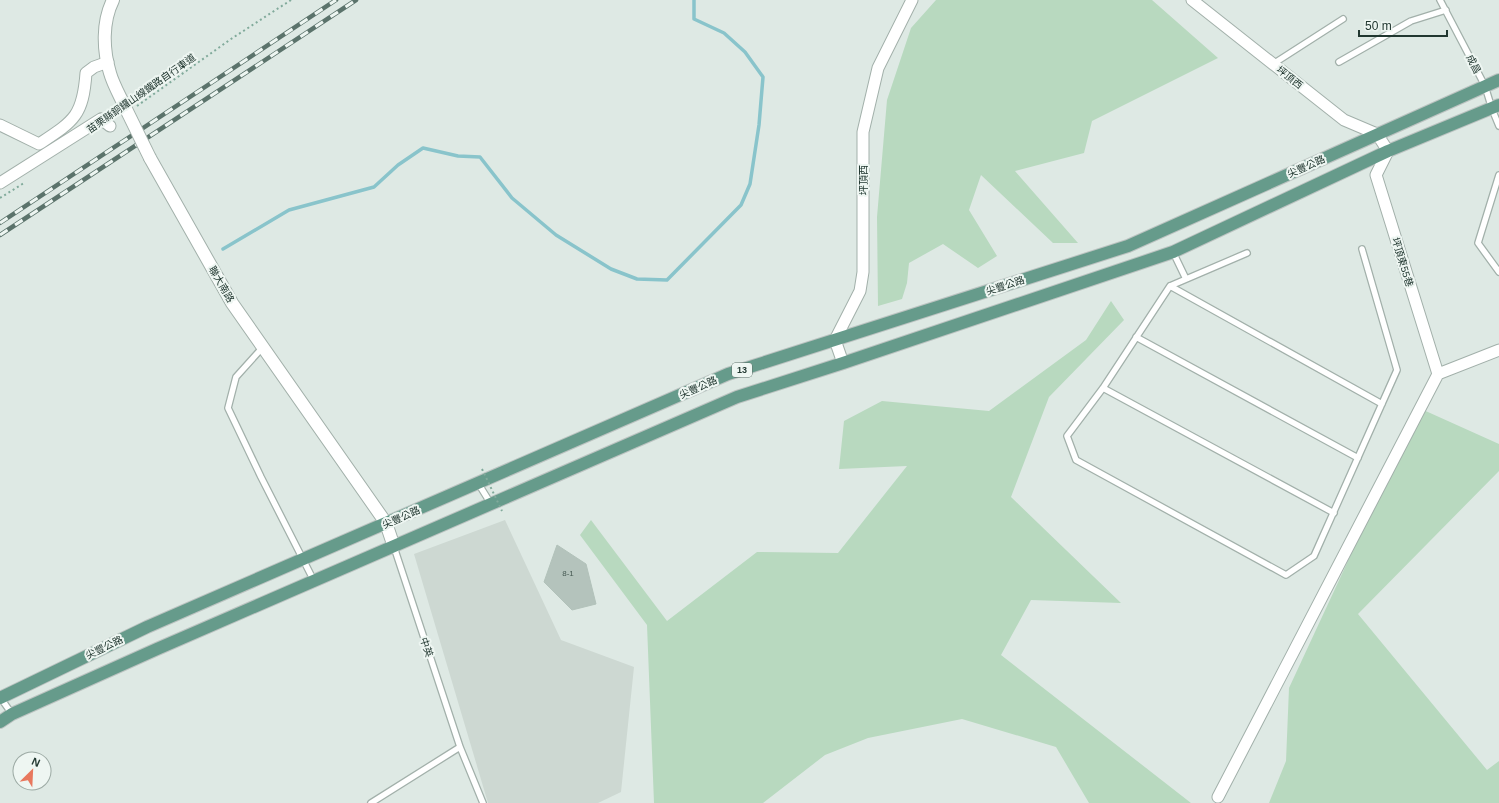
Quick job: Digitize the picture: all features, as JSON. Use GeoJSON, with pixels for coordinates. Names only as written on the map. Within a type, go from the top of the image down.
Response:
{"type":"FeatureCollection","features":[{"type":"Feature","properties":{"kind":"main road","name":"尖豐公路"},"geometry":{"type":"LineString","coordinates":[[0,697],[147,627],[728,374],[1128,246],[1499,80]]}},
{"type":"Feature","properties":{"kind":"main road","name":"13"},"geometry":{"type":"LineString","coordinates":[[0,722],[12,714],[158,649],[737,397],[1173,252],[1388,152],[1495,107]]}},
{"type":"Feature","properties":{"kind":"street","name":"聯大南路"},"geometry":{"type":"LineString","coordinates":[[113,0],[108,9],[105,28],[110,74],[130,107],[150,158],[232,303],[386,523],[394,546]]}},
{"type":"Feature","properties":{"kind":"street","name":"坪頂西"},"geometry":{"type":"LineString","coordinates":[[835,340],[860,291],[863,272],[863,132],[878,68],[912,0]]}},
{"type":"Feature","properties":{"kind":"street","name":"坪頂西"},"geometry":{"type":"LineString","coordinates":[[1194,1],[1344,120],[1377,134]]}},
{"type":"Feature","properties":{"kind":"street"},"geometry":{"type":"LineString","coordinates":[[0,125],[39,144],[64,128],[76,115],[82,103],[86,73],[108,62]]}},
{"type":"Feature","properties":{"kind":"street"},"geometry":{"type":"LineString","coordinates":[[0,182],[102,119],[110,126]]}},
{"type":"Feature","properties":{"kind":"street"},"geometry":{"type":"LineString","coordinates":[[1377,134],[1388,152]]}},
{"type":"Feature","properties":{"kind":"street","name":"坪頂東55巷"},"geometry":{"type":"LineString","coordinates":[[1388,152],[1376,175],[1438,374]]}},
{"type":"Feature","properties":{"kind":"street"},"geometry":{"type":"LineString","coordinates":[[835,340],[843,363]]}},
{"type":"Feature","properties":{"kind":"street"},"geometry":{"type":"LineString","coordinates":[[1218,797],[1438,374],[1499,350]]}},
{"type":"Feature","properties":{"kind":"lane","name":"成昌"},"geometry":{"type":"LineString","coordinates":[[1440,0],[1495,107],[1499,126]]}},
{"type":"Feature","properties":{"kind":"lane"},"geometry":{"type":"LineString","coordinates":[[1339,62],[1411,21],[1446,10]]}},
{"type":"Feature","properties":{"kind":"lane"},"geometry":{"type":"LineString","coordinates":[[1273,64],[1343,19]]}},
{"type":"Feature","properties":{"kind":"lane"},"geometry":{"type":"LineString","coordinates":[[1499,175],[1478,243],[1499,272]]}},
{"type":"Feature","properties":{"kind":"lane"},"geometry":{"type":"LineString","coordinates":[[1247,253],[1170,286],[1103,388],[1067,436],[1076,460],[1286,575],[1314,556],[1397,370],[1362,249]]}},
{"type":"Feature","properties":{"kind":"lane"},"geometry":{"type":"LineString","coordinates":[[1173,252],[1186,279]]}},
{"type":"Feature","properties":{"kind":"lane"},"geometry":{"type":"LineString","coordinates":[[1170,286],[1382,404]]}},
{"type":"Feature","properties":{"kind":"lane"},"geometry":{"type":"LineString","coordinates":[[1136,337],[1358,458]]}},
{"type":"Feature","properties":{"kind":"lane"},"geometry":{"type":"LineString","coordinates":[[263,347],[236,377],[228,408],[302,560],[314,581]]}},
{"type":"Feature","properties":{"kind":"lane"},"geometry":{"type":"LineString","coordinates":[[1103,388],[1334,513]]}},
{"type":"Feature","properties":{"kind":"lane"},"geometry":{"type":"LineString","coordinates":[[478,483],[490,504]]}},
{"type":"Feature","properties":{"kind":"lane","name":"中英"},"geometry":{"type":"LineString","coordinates":[[394,546],[460,747],[483,803]]}},
{"type":"Feature","properties":{"kind":"lane"},"geometry":{"type":"LineString","coordinates":[[0,697],[12,714]]}},
{"type":"Feature","properties":{"kind":"lane"},"geometry":{"type":"LineString","coordinates":[[371,803],[460,747]]}},
{"type":"Feature","properties":{"kind":"path","name":"苗栗縣銅鑼山線鐵路自行車道"},"geometry":{"type":"LineString","coordinates":[[130,107],[230,39],[291,0]]}},
{"type":"Feature","properties":{"kind":"path"},"geometry":{"type":"LineString","coordinates":[[0,198],[25,182]]}},
{"type":"Feature","properties":{"kind":"path"},"geometry":{"type":"LineString","coordinates":[[482,469],[502,511]]}},
{"type":"Feature","properties":{"kind":"shaded area"},"geometry":{"type":"Polygon","coordinates":[[[505,520],[561,640],[634,667],[621,792],[598,803],[488,803],[414,554],[505,520]]]}},
{"type":"Feature","properties":{"kind":"green space"},"geometry":{"type":"Polygon","coordinates":[[[936,0],[1152,0],[1218,58],[1092,121],[1084,153],[1015,171],[1078,243],[1053,243],[981,175],[969,210],[997,256],[978,268],[943,244],[909,263],[907,283],[902,299],[878,306],[877,217],[887,100],[911,28],[936,0]]]}},
{"type":"Feature","properties":{"kind":"green space"},"geometry":{"type":"Polygon","coordinates":[[[1111,301],[1124,320],[1049,397],[1011,497],[1121,603],[1031,600],[1001,655],[1191,803],[1089,803],[1056,747],[962,719],[868,738],[825,755],[763,803],[654,803],[647,625],[580,535],[591,520],[667,621],[757,552],[838,553],[907,466],[839,469],[844,421],[882,401],[989,411],[1086,340],[1111,301]]]}},
{"type":"Feature","properties":{"kind":"green space"},"geometry":{"type":"Polygon","coordinates":[[[1419,408],[1499,444],[1499,471],[1358,614],[1487,770],[1499,761],[1499,803],[1269,803],[1286,761],[1289,688],[1419,408]]]}},
{"type":"Feature","properties":{"kind":"building"},"geometry":{"type":"Polygon","coordinates":[[[557,545],[586,564],[596,604],[572,610],[544,582],[557,545]]]}},
{"type":"Feature","properties":{"kind":"waterway"},"geometry":{"type":"LineString","coordinates":[[223,249],[289,210],[374,187],[398,165],[423,148],[458,156],[480,157],[512,198],[556,235],[611,269],[637,279],[667,280],[741,205],[750,184],[759,125],[763,77],[745,52],[724,33],[694,19],[694,0]]}},
{"type":"Feature","properties":{"kind":"railway"},"geometry":{"type":"LineString","coordinates":[[0,223],[336,0]]}},
{"type":"Feature","properties":{"kind":"railway"},"geometry":{"type":"LineString","coordinates":[[0,235],[356,0]]}}]}
